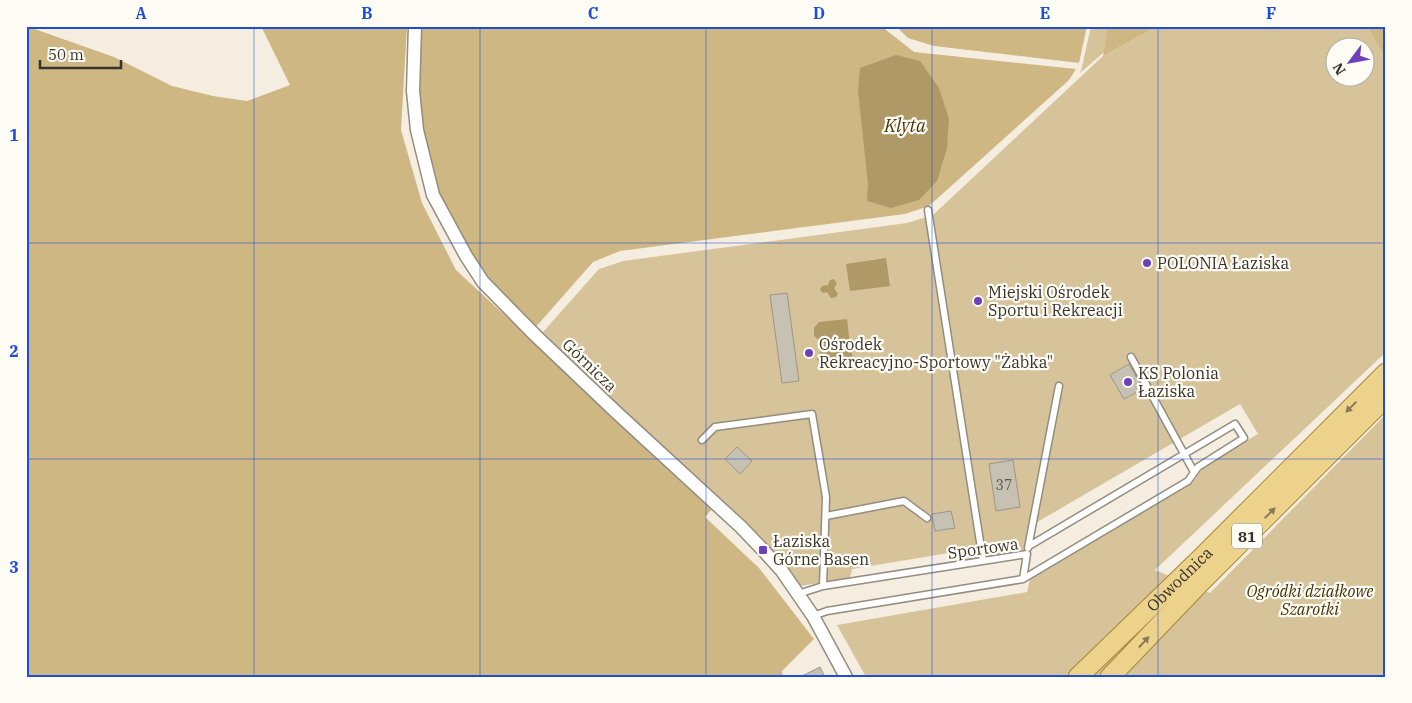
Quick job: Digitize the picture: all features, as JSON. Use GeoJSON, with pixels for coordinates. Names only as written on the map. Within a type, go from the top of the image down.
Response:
{"type":"FeatureCollection","features":[{"type":"Feature","properties":{"kind":"main road","name":"Obwodnica"},"geometry":{"type":"LineString","coordinates":[[1078,677],[1163,595],[1386,372]]}},
{"type":"Feature","properties":{"kind":"main road","name":"Obwodnica"},"geometry":{"type":"LineString","coordinates":[[1110,677],[1199,584],[1386,397]]}},
{"type":"Feature","properties":{"kind":"street","name":"Górnicza"},"geometry":{"type":"LineString","coordinates":[[415,26],[413,91],[417,130],[433,195],[466,256],[483,282],[555,354],[741,527],[782,571],[813,616],[846,677]]}},
{"type":"Feature","properties":{"kind":"lane"},"geometry":{"type":"LineString","coordinates":[[928,210],[983,561]]}},
{"type":"Feature","properties":{"kind":"lane"},"geometry":{"type":"LineString","coordinates":[[1131,357],[1194,472]]}},
{"type":"Feature","properties":{"kind":"lane"},"geometry":{"type":"LineString","coordinates":[[1027,554],[1059,386]]}},
{"type":"Feature","properties":{"kind":"lane"},"geometry":{"type":"LineString","coordinates":[[702,440],[715,427],[812,414],[826,497],[823,586]]}},
{"type":"Feature","properties":{"kind":"lane"},"geometry":{"type":"LineString","coordinates":[[813,616],[827,611],[1023,579],[1188,481],[1198,467],[1244,438],[1235,424],[1029,546]]}},
{"type":"Feature","properties":{"kind":"lane"},"geometry":{"type":"LineString","coordinates":[[826,516],[904,501],[927,518]]}},
{"type":"Feature","properties":{"kind":"lane","name":"Sportowa"},"geometry":{"type":"LineString","coordinates":[[798,594],[823,586],[1027,554],[1023,579]]}},
{"type":"Feature","properties":{"kind":"green space"},"geometry":{"type":"Polygon","coordinates":[[[1091,26],[1134,26],[1080,73],[1082,67],[1091,26]]]}},
{"type":"Feature","properties":{"kind":"green space","name":"Miejski Ośrodek Sportu i Rekreacji"},"geometry":{"type":"Polygon","coordinates":[[[1158,26],[1367,26],[1374,38],[1324,38],[1324,88],[1374,88],[1374,39],[1386,60],[1386,352],[1155,570],[1210,593],[1386,414],[1386,677],[866,677],[837,625],[1027,592],[1030,579],[1193,482],[1205,465],[1258,434],[1240,404],[1027,528],[1024,550],[969,559],[967,550],[852,569],[850,578],[800,586],[742,523],[543,332],[599,269],[623,261],[907,223],[933,215],[1103,56],[1158,26]]]}},
{"type":"Feature","properties":{"kind":"shaded area"},"geometry":{"type":"Polygon","coordinates":[[[26,26],[114,57],[172,86],[213,96],[247,101],[290,85],[261,26],[407,26],[401,130],[422,203],[456,270],[713,508],[705,517],[759,568],[814,639],[782,671],[783,677],[26,677],[26,26]]]}},
{"type":"Feature","properties":{"kind":"shaded area"},"geometry":{"type":"Polygon","coordinates":[[[419,26],[881,26],[914,52],[1076,69],[1069,80],[929,206],[905,214],[620,251],[593,262],[534,329],[467,263],[434,198],[415,128],[419,26]]]}},
{"type":"Feature","properties":{"kind":"shaded area"},"geometry":{"type":"Polygon","coordinates":[[[896,26],[1087,26],[1079,63],[934,46],[908,38],[896,26]]]}},
{"type":"Feature","properties":{"kind":"shaded area"},"geometry":{"type":"Polygon","coordinates":[[[1108,26],[1158,26],[1103,56],[1108,26]]]}},
{"type":"Feature","properties":{"kind":"shaded area"},"geometry":{"type":"Polygon","coordinates":[[[1367,26],[1386,26],[1386,60],[1374,38],[1367,26]]]}},
{"type":"Feature","properties":{"kind":"water","name":"Klyta"},"geometry":{"type":"Polygon","coordinates":[[[896,55],[920,61],[939,88],[949,119],[947,148],[937,181],[919,200],[891,208],[867,201],[868,184],[858,91],[860,68],[896,55]]]}},
{"type":"Feature","properties":{"kind":"water"},"geometry":{"type":"Polygon","coordinates":[[[886,258],[890,286],[850,291],[846,264],[886,258]]]}},
{"type":"Feature","properties":{"kind":"water"},"geometry":{"type":"Polygon","coordinates":[[[834,279],[837,284],[834,288],[838,294],[836,297],[831,298],[827,292],[823,293],[820,290],[822,286],[828,285],[830,280],[834,279]]]}},
{"type":"Feature","properties":{"kind":"water"},"geometry":{"type":"Polygon","coordinates":[[[847,319],[849,348],[853,358],[851,365],[849,368],[842,369],[833,359],[828,363],[822,364],[817,360],[821,351],[820,341],[814,336],[814,328],[819,322],[847,319]]]}},
{"type":"Feature","properties":{"kind":"building"},"geometry":{"type":"Polygon","coordinates":[[[787,293],[799,381],[782,383],[770,295],[787,293]]]}},
{"type":"Feature","properties":{"kind":"building","name":"KS Polonia Łaziska"},"geometry":{"type":"Polygon","coordinates":[[[1129,364],[1143,389],[1124,399],[1110,375],[1129,364]]]}},
{"type":"Feature","properties":{"kind":"building"},"geometry":{"type":"Polygon","coordinates":[[[737,447],[752,461],[740,474],[725,459],[737,447]]]}},
{"type":"Feature","properties":{"kind":"building"},"geometry":{"type":"Polygon","coordinates":[[[1013,460],[1020,507],[996,511],[989,464],[1013,460]]]}},
{"type":"Feature","properties":{"kind":"building"},"geometry":{"type":"Polygon","coordinates":[[[951,511],[955,528],[935,531],[932,514],[951,511]]]}},
{"type":"Feature","properties":{"kind":"building"},"geometry":{"type":"Polygon","coordinates":[[[820,667],[825,677],[800,677],[820,667]]]}},
{"type":"Feature","properties":{"kind":"place","name":"POLONIA Łaziska"},"geometry":{"type":"Point","coordinates":[1147,263]}},
{"type":"Feature","properties":{"kind":"place","name":"Miejski Ośrodek Sportu i Rekreacji"},"geometry":{"type":"Point","coordinates":[978,301]}},
{"type":"Feature","properties":{"kind":"place","name":"Ośrodek Rekreacyjno-Sportowy \"Żabka\""},"geometry":{"type":"Point","coordinates":[809,353]}},
{"type":"Feature","properties":{"kind":"place","name":"KS Polonia Łaziska"},"geometry":{"type":"Point","coordinates":[1128,382]}},
{"type":"Feature","properties":{"kind":"place","name":"Łaziska Górne Basen"},"geometry":{"type":"Point","coordinates":[763,550]}},
{"type":"Feature","properties":{"kind":"park label","name":"Ogródki działkowe Szarotki"},"geometry":{"type":"Point","coordinates":[1310,600]}}]}
